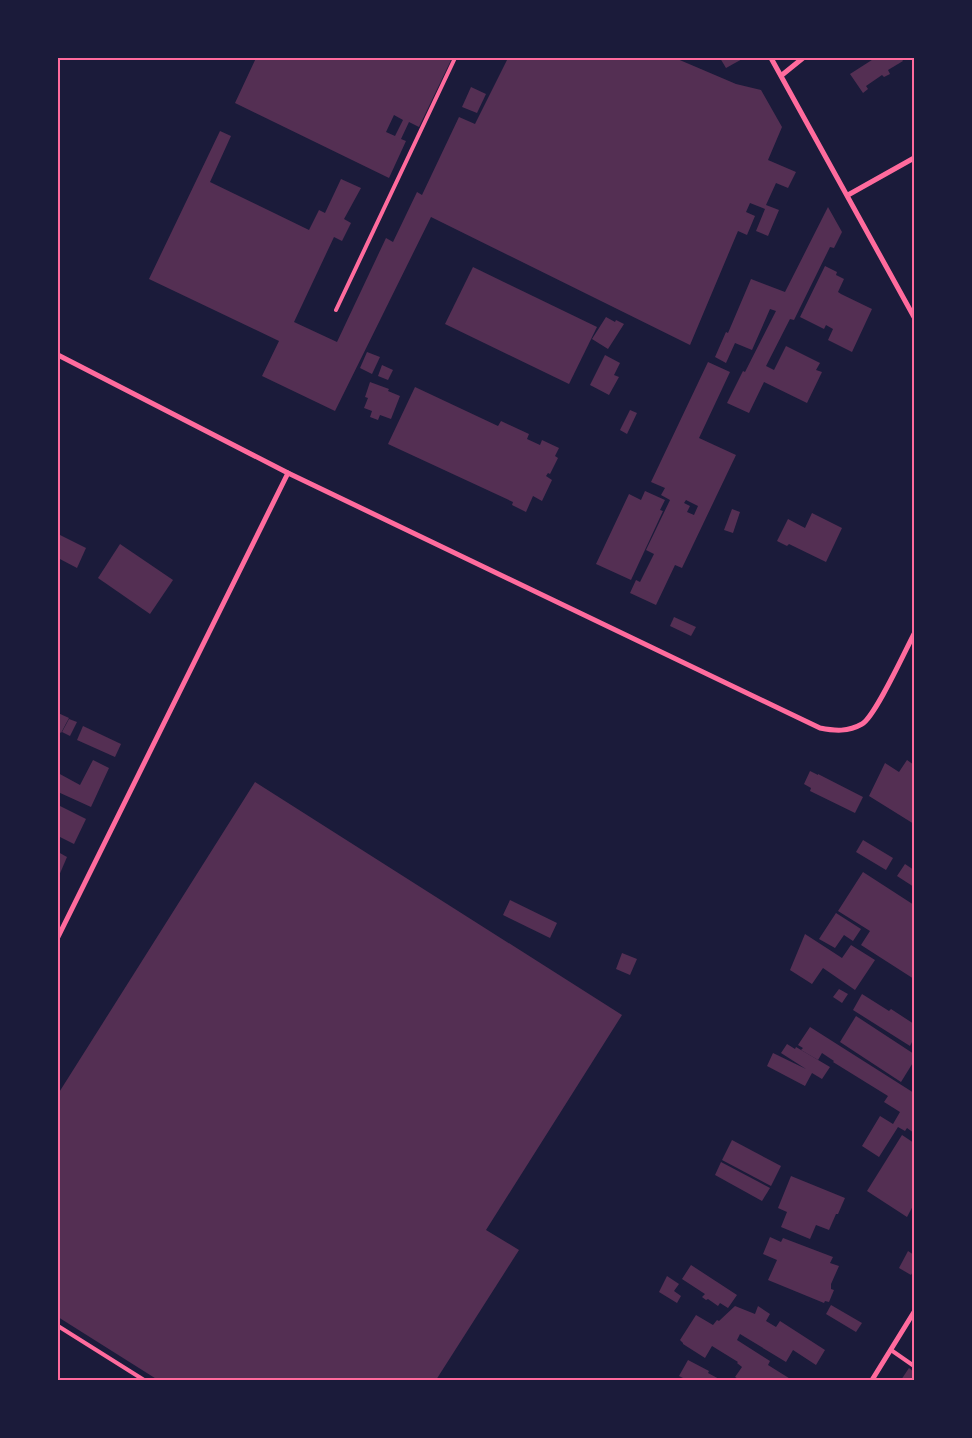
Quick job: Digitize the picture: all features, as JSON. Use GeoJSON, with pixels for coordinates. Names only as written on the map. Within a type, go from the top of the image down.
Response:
{"type":"FeatureCollection","features":[{"type":"Feature","properties":{"kind":"street"},"geometry":{"type":"LineString","coordinates":[[771,58],[914,316]]}},
{"type":"Feature","properties":{"kind":"street"},"geometry":{"type":"LineString","coordinates":[[782,75],[803,58]]}},
{"type":"Feature","properties":{"kind":"street"},"geometry":{"type":"LineString","coordinates":[[848,195],[914,158]]}},
{"type":"Feature","properties":{"kind":"street"},"geometry":{"type":"LineString","coordinates":[[58,355],[288,473],[820,728],[835,731],[849,730],[864,723],[874,710],[914,634]]}},
{"type":"Feature","properties":{"kind":"street"},"geometry":{"type":"LineString","coordinates":[[58,937],[288,473]]}},
{"type":"Feature","properties":{"kind":"street"},"geometry":{"type":"LineString","coordinates":[[872,1380],[914,1312]]}},
{"type":"Feature","properties":{"kind":"lane"},"geometry":{"type":"LineString","coordinates":[[336,310],[455,58]]}},
{"type":"Feature","properties":{"kind":"lane"},"geometry":{"type":"LineString","coordinates":[[58,1326],[144,1380]]}},
{"type":"Feature","properties":{"kind":"lane"},"geometry":{"type":"LineString","coordinates":[[891,1350],[914,1366]]}},
{"type":"Feature","properties":{"kind":"building"},"geometry":{"type":"Polygon","coordinates":[[[256,58],[452,58],[419,127],[409,122],[401,139],[406,141],[389,178],[235,103],[256,58]],[[394,115],[386,132],[395,136],[403,120],[394,115]]]}},
{"type":"Feature","properties":{"kind":"building"},"geometry":{"type":"Polygon","coordinates":[[[508,58],[675,58],[736,84],[761,90],[782,127],[768,160],[796,172],[788,188],[776,183],[766,205],[779,210],[768,236],[756,231],[765,209],[750,203],[746,212],[755,216],[747,235],[738,231],[690,345],[431,217],[335,411],[262,376],[279,341],[149,279],[220,131],[231,136],[210,182],[309,230],[319,210],[325,213],[341,179],[361,188],[344,219],[351,223],[342,241],[334,237],[294,322],[337,342],[386,238],[393,242],[417,192],[422,195],[459,117],[475,124],[508,58]]]}},
{"type":"Feature","properties":{"kind":"building"},"geometry":{"type":"Polygon","coordinates":[[[720,58],[744,58],[726,68],[720,58]]]}},
{"type":"Feature","properties":{"kind":"building"},"geometry":{"type":"Polygon","coordinates":[[[875,58],[901,58],[903,61],[888,70],[890,74],[884,77],[882,75],[866,86],[868,89],[863,93],[850,74],[875,58]]]}},
{"type":"Feature","properties":{"kind":"building"},"geometry":{"type":"Polygon","coordinates":[[[471,87],[486,94],[477,113],[462,107],[471,87]]]}},
{"type":"Feature","properties":{"kind":"building"},"geometry":{"type":"Polygon","coordinates":[[[828,207],[842,232],[834,248],[830,247],[794,320],[790,319],[766,366],[774,370],[786,346],[820,363],[816,370],[822,372],[807,403],[764,382],[749,413],[727,403],[776,311],[770,309],[752,350],[735,343],[726,363],[715,357],[726,332],[728,333],[751,279],[785,292],[828,207]]]}},
{"type":"Feature","properties":{"kind":"building"},"geometry":{"type":"Polygon","coordinates":[[[825,266],[837,272],[836,275],[844,279],[838,292],[872,309],[852,352],[828,340],[833,329],[826,325],[824,329],[800,317],[825,266]]]}},
{"type":"Feature","properties":{"kind":"building"},"geometry":{"type":"Polygon","coordinates":[[[473,267],[597,327],[569,384],[445,324],[473,267]]]}},
{"type":"Feature","properties":{"kind":"building"},"geometry":{"type":"Polygon","coordinates":[[[606,317],[624,324],[608,349],[592,339],[606,317]]]}},
{"type":"Feature","properties":{"kind":"building"},"geometry":{"type":"Polygon","coordinates":[[[367,352],[380,357],[372,374],[360,368],[367,352]]]}},
{"type":"Feature","properties":{"kind":"building"},"geometry":{"type":"Polygon","coordinates":[[[605,355],[620,363],[614,375],[619,377],[609,395],[590,385],[605,355]]]}},
{"type":"Feature","properties":{"kind":"building"},"geometry":{"type":"Polygon","coordinates":[[[708,362],[730,372],[699,438],[736,455],[682,568],[675,565],[656,605],[630,593],[636,580],[640,582],[654,554],[646,550],[670,500],[661,495],[665,488],[651,482],[708,362]],[[686,500],[684,503],[690,506],[687,512],[694,515],[698,506],[686,500]]]}},
{"type":"Feature","properties":{"kind":"building"},"geometry":{"type":"Polygon","coordinates":[[[382,365],[393,370],[388,380],[378,376],[382,365]]]}},
{"type":"Feature","properties":{"kind":"building"},"geometry":{"type":"Polygon","coordinates":[[[370,382],[389,389],[388,391],[400,396],[391,419],[380,415],[378,420],[370,417],[372,411],[364,408],[368,398],[365,397],[370,382]]]}},
{"type":"Feature","properties":{"kind":"building"},"geometry":{"type":"Polygon","coordinates":[[[415,387],[498,426],[501,421],[529,434],[527,439],[540,445],[542,440],[559,448],[555,456],[558,458],[550,474],[548,473],[546,476],[552,480],[542,501],[533,496],[526,512],[512,505],[513,502],[388,444],[415,387]]]}},
{"type":"Feature","properties":{"kind":"building"},"geometry":{"type":"Polygon","coordinates":[[[630,410],[637,413],[627,434],[620,430],[630,410]]]}},
{"type":"Feature","properties":{"kind":"building"},"geometry":{"type":"Polygon","coordinates":[[[645,491],[665,500],[660,510],[663,511],[631,580],[596,564],[629,494],[641,500],[645,491]]]}},
{"type":"Feature","properties":{"kind":"building"},"geometry":{"type":"Polygon","coordinates":[[[732,509],[740,512],[733,533],[724,530],[732,509]]]}},
{"type":"Feature","properties":{"kind":"building"},"geometry":{"type":"Polygon","coordinates":[[[812,513],[842,528],[826,562],[789,544],[787,546],[777,541],[788,519],[805,528],[812,513]]]}},
{"type":"Feature","properties":{"kind":"building"},"geometry":{"type":"Polygon","coordinates":[[[58,534],[86,548],[77,568],[58,558],[58,534]]]}},
{"type":"Feature","properties":{"kind":"building"},"geometry":{"type":"Polygon","coordinates":[[[120,544],[173,580],[150,614],[98,578],[120,544]]]}},
{"type":"Feature","properties":{"kind":"building"},"geometry":{"type":"Polygon","coordinates":[[[674,617],[696,627],[691,636],[670,626],[674,617]]]}},
{"type":"Feature","properties":{"kind":"building"},"geometry":{"type":"Polygon","coordinates":[[[58,713],[69,718],[61,733],[58,731],[58,713]]]}},
{"type":"Feature","properties":{"kind":"building"},"geometry":{"type":"Polygon","coordinates":[[[69,719],[77,722],[70,736],[62,732],[69,719]]]}},
{"type":"Feature","properties":{"kind":"building"},"geometry":{"type":"Polygon","coordinates":[[[83,726],[121,744],[115,757],[77,740],[83,726]]]}},
{"type":"Feature","properties":{"kind":"building"},"geometry":{"type":"Polygon","coordinates":[[[93,760],[109,768],[91,807],[58,792],[58,773],[80,785],[93,760]]]}},
{"type":"Feature","properties":{"kind":"building"},"geometry":{"type":"Polygon","coordinates":[[[907,760],[914,765],[914,824],[869,796],[885,763],[899,772],[907,760]]]}},
{"type":"Feature","properties":{"kind":"building"},"geometry":{"type":"Polygon","coordinates":[[[810,771],[863,797],[855,813],[810,791],[811,788],[804,784],[810,771]]]}},
{"type":"Feature","properties":{"kind":"building"},"geometry":{"type":"Polygon","coordinates":[[[255,782],[622,1015],[486,1230],[519,1250],[436,1380],[158,1380],[58,1317],[58,1094],[255,782]]]}},
{"type":"Feature","properties":{"kind":"building"},"geometry":{"type":"Polygon","coordinates":[[[58,805],[86,819],[74,844],[58,836],[58,805]]]}},
{"type":"Feature","properties":{"kind":"building"},"geometry":{"type":"Polygon","coordinates":[[[863,840],[893,858],[886,870],[856,852],[863,840]]]}},
{"type":"Feature","properties":{"kind":"building"},"geometry":{"type":"Polygon","coordinates":[[[58,852],[67,857],[58,878],[58,852]]]}},
{"type":"Feature","properties":{"kind":"building"},"geometry":{"type":"Polygon","coordinates":[[[905,864],[914,870],[914,887],[897,876],[905,864]]]}},
{"type":"Feature","properties":{"kind":"building"},"geometry":{"type":"Polygon","coordinates":[[[863,872],[914,905],[914,979],[861,945],[870,931],[838,911],[863,872]]]}},
{"type":"Feature","properties":{"kind":"building"},"geometry":{"type":"Polygon","coordinates":[[[510,900],[557,923],[550,938],[503,915],[510,900]]]}},
{"type":"Feature","properties":{"kind":"building"},"geometry":{"type":"Polygon","coordinates":[[[836,913],[861,929],[853,941],[844,935],[835,948],[819,939],[836,913]]]}},
{"type":"Feature","properties":{"kind":"building"},"geometry":{"type":"Polygon","coordinates":[[[805,934],[842,958],[851,945],[875,960],[855,990],[823,968],[812,984],[790,970],[805,934]]]}},
{"type":"Feature","properties":{"kind":"building"},"geometry":{"type":"Polygon","coordinates":[[[622,953],[637,959],[630,975],[616,969],[622,953]]]}},
{"type":"Feature","properties":{"kind":"building"},"geometry":{"type":"Polygon","coordinates":[[[839,989],[848,994],[842,1003],[833,997],[839,989]]]}},
{"type":"Feature","properties":{"kind":"building"},"geometry":{"type":"Polygon","coordinates":[[[862,994],[914,1024],[914,1044],[912,1042],[910,1046],[853,1010],[862,994]]]}},
{"type":"Feature","properties":{"kind":"building"},"geometry":{"type":"Polygon","coordinates":[[[856,1016],[914,1054],[914,1061],[901,1082],[840,1042],[856,1016]]]}},
{"type":"Feature","properties":{"kind":"building"},"geometry":{"type":"Polygon","coordinates":[[[810,1027],[914,1093],[914,1133],[907,1128],[905,1131],[898,1127],[879,1157],[862,1146],[880,1116],[893,1124],[900,1112],[884,1102],[888,1096],[833,1062],[822,1053],[818,1060],[801,1050],[803,1048],[798,1045],[810,1027]]]}},
{"type":"Feature","properties":{"kind":"building"},"geometry":{"type":"Polygon","coordinates":[[[787,1044],[795,1049],[796,1047],[830,1067],[822,1079],[812,1073],[805,1086],[767,1066],[773,1053],[806,1069],[781,1053],[787,1044]]]}},
{"type":"Feature","properties":{"kind":"building"},"geometry":{"type":"Polygon","coordinates":[[[902,1135],[914,1143],[914,1204],[907,1217],[867,1191],[902,1135]]]}},
{"type":"Feature","properties":{"kind":"building"},"geometry":{"type":"Polygon","coordinates":[[[732,1140],[781,1166],[771,1186],[722,1160],[732,1140]]]}},
{"type":"Feature","properties":{"kind":"building"},"geometry":{"type":"Polygon","coordinates":[[[721,1162],[770,1188],[762,1201],[715,1175],[721,1162]]]}},
{"type":"Feature","properties":{"kind":"building"},"geometry":{"type":"Polygon","coordinates":[[[791,1176],[845,1198],[829,1230],[816,1225],[810,1239],[781,1227],[787,1212],[778,1208],[791,1176]]]}},
{"type":"Feature","properties":{"kind":"building"},"geometry":{"type":"Polygon","coordinates":[[[770,1237],[781,1242],[783,1238],[833,1257],[830,1263],[839,1266],[831,1284],[831,1289],[834,1290],[829,1302],[825,1301],[824,1303],[768,1280],[777,1260],[763,1254],[770,1237]]]}},
{"type":"Feature","properties":{"kind":"building"},"geometry":{"type":"Polygon","coordinates":[[[908,1251],[914,1255],[914,1270],[911,1275],[899,1268],[908,1251]]]}},
{"type":"Feature","properties":{"kind":"building"},"geometry":{"type":"Polygon","coordinates":[[[691,1265],[737,1295],[728,1308],[720,1303],[718,1306],[708,1299],[706,1300],[702,1297],[705,1294],[682,1279],[691,1265]]]}},
{"type":"Feature","properties":{"kind":"building"},"geometry":{"type":"Polygon","coordinates":[[[667,1276],[679,1284],[674,1291],[681,1296],[677,1303],[659,1292],[667,1276]]]}},
{"type":"Feature","properties":{"kind":"building"},"geometry":{"type":"Polygon","coordinates":[[[831,1305],[862,1323],[856,1332],[826,1314],[831,1305]]]}},
{"type":"Feature","properties":{"kind":"building"},"geometry":{"type":"Polygon","coordinates":[[[735,1306],[755,1314],[758,1306],[770,1314],[766,1321],[776,1327],[780,1321],[825,1350],[816,1365],[793,1350],[786,1362],[740,1334],[737,1340],[770,1361],[768,1365],[792,1380],[740,1380],[735,1377],[742,1367],[738,1362],[712,1346],[705,1358],[680,1340],[696,1315],[713,1325],[735,1306]]]}},
{"type":"Feature","properties":{"kind":"building"},"geometry":{"type":"Polygon","coordinates":[[[688,1360],[721,1380],[687,1380],[679,1376],[688,1360]]]}},
{"type":"Feature","properties":{"kind":"building"},"geometry":{"type":"Polygon","coordinates":[[[909,1368],[914,1372],[914,1380],[901,1380],[909,1368]]]}}]}
